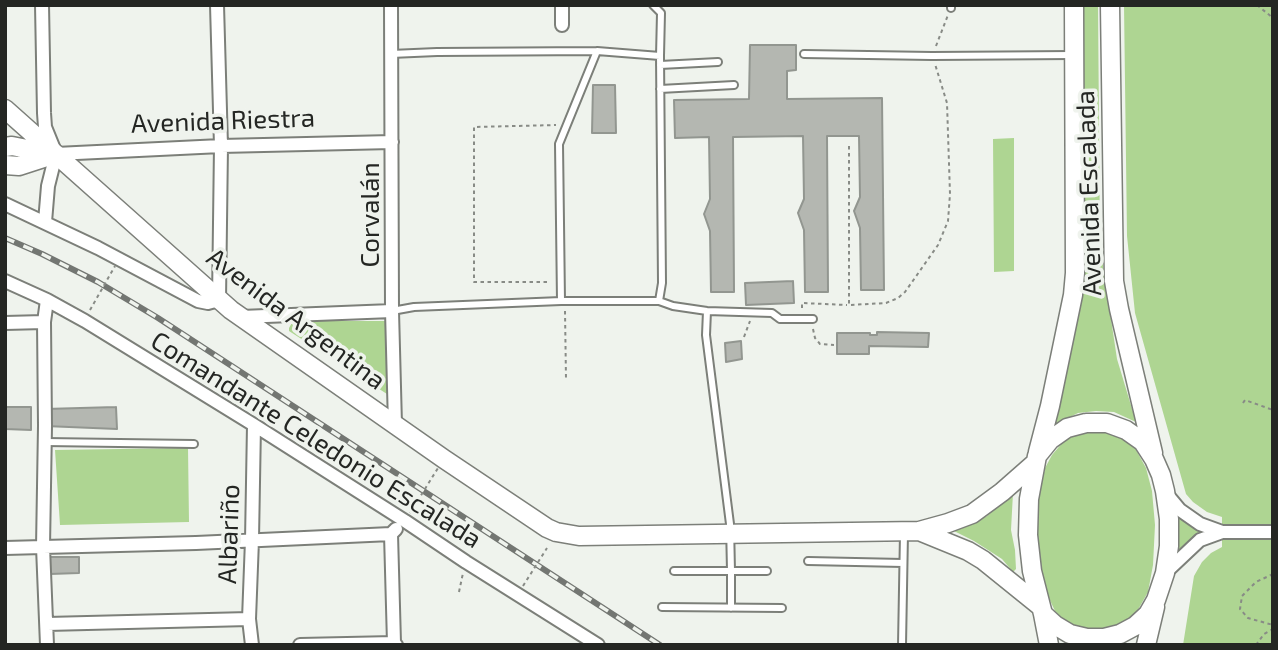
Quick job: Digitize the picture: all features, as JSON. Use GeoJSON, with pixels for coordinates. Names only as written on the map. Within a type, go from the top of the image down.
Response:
{"type":"FeatureCollection","features":[{"type":"Feature","properties":{"kind":"main road","name":"Avenida Escalada"},"geometry":{"type":"LineString","coordinates":[[1036,459],[1073,295],[1076,252],[1074,5]]}},
{"type":"Feature","properties":{"kind":"main road","name":"Avenida Escalada"},"geometry":{"type":"LineString","coordinates":[[1110,5],[1114,281],[1154,459]]}},
{"type":"Feature","properties":{"kind":"main road","name":"Avenida Argentina"},"geometry":{"type":"LineString","coordinates":[[5,109],[219,300],[395,425],[547,528],[565,535],[579,536],[687,535],[731,539],[911,531]]}},
{"type":"Feature","properties":{"kind":"main road","name":"Avenida Riestra"},"geometry":{"type":"LineString","coordinates":[[5,147],[55,154]]}},
{"type":"Feature","properties":{"kind":"main road","name":"Avenida Riestra"},"geometry":{"type":"LineString","coordinates":[[5,165],[19,166],[55,154]]}},
{"type":"Feature","properties":{"kind":"main road"},"geometry":{"type":"LineString","coordinates":[[911,531],[948,523],[972,514],[1002,492],[1036,459],[1050,440],[1067,428],[1086,423],[1107,423],[1126,430],[1143,443],[1154,459],[1165,491],[1169,519],[1165,573],[1146,645]]}},
{"type":"Feature","properties":{"kind":"main road"},"geometry":{"type":"LineString","coordinates":[[1036,459],[1029,499],[1028,535],[1032,571],[1049,645]]}},
{"type":"Feature","properties":{"kind":"main road"},"geometry":{"type":"LineString","coordinates":[[911,531],[968,551],[983,560],[1055,625],[1070,634],[1087,638],[1120,634],[1135,626],[1148,614],[1156,600]]}},
{"type":"Feature","properties":{"kind":"street"},"geometry":{"type":"LineString","coordinates":[[42,5],[44,113],[55,154],[48,186],[45,222]]}},
{"type":"Feature","properties":{"kind":"street"},"geometry":{"type":"LineString","coordinates":[[5,204],[98,248],[198,301],[208,303],[219,300],[221,146],[217,5]]}},
{"type":"Feature","properties":{"kind":"street","name":"Corvalán"},"geometry":{"type":"LineString","coordinates":[[391,5],[395,425]]}},
{"type":"Feature","properties":{"kind":"street"},"geometry":{"type":"LineString","coordinates":[[562,5],[562,25]]}},
{"type":"Feature","properties":{"kind":"street","name":"Avenida Riestra"},"geometry":{"type":"LineString","coordinates":[[55,154],[392,142]]}},
{"type":"Feature","properties":{"kind":"street","name":"Comandante Celedonio Escalada"},"geometry":{"type":"LineString","coordinates":[[5,281],[85,321],[408,517],[466,562],[598,645]]}},
{"type":"Feature","properties":{"kind":"street"},"geometry":{"type":"LineString","coordinates":[[47,300],[44,322],[43,547],[47,645]]}},
{"type":"Feature","properties":{"kind":"street"},"geometry":{"type":"LineString","coordinates":[[241,317],[393,311]]}},
{"type":"Feature","properties":{"kind":"street"},"geometry":{"type":"LineString","coordinates":[[5,323],[44,322]]}},
{"type":"Feature","properties":{"kind":"street","name":"Albariño"},"geometry":{"type":"LineString","coordinates":[[252,645],[249,619],[254,425]]}},
{"type":"Feature","properties":{"kind":"street"},"geometry":{"type":"LineString","coordinates":[[1165,491],[1180,510],[1200,524],[1222,532],[1273,532]]}},
{"type":"Feature","properties":{"kind":"street"},"geometry":{"type":"LineString","coordinates":[[5,548],[391,534],[408,517]]}},
{"type":"Feature","properties":{"kind":"street"},"geometry":{"type":"LineString","coordinates":[[1165,573],[1200,540],[1222,532]]}},
{"type":"Feature","properties":{"kind":"street"},"geometry":{"type":"LineString","coordinates":[[300,645],[395,644],[391,534]]}},
{"type":"Feature","properties":{"kind":"street"},"geometry":{"type":"LineString","coordinates":[[47,624],[249,619]]}},
{"type":"Feature","properties":{"kind":"lane"},"geometry":{"type":"LineString","coordinates":[[653,5],[661,13],[662,283],[659,301]]}},
{"type":"Feature","properties":{"kind":"lane"},"geometry":{"type":"LineString","coordinates":[[561,301],[559,144],[597,51]]}},
{"type":"Feature","properties":{"kind":"lane"},"geometry":{"type":"LineString","coordinates":[[391,54],[597,51],[660,61],[718,62]]}},
{"type":"Feature","properties":{"kind":"lane"},"geometry":{"type":"LineString","coordinates":[[804,54],[1075,55]]}},
{"type":"Feature","properties":{"kind":"lane"},"geometry":{"type":"LineString","coordinates":[[660,89],[734,85]]}},
{"type":"Feature","properties":{"kind":"lane"},"geometry":{"type":"LineString","coordinates":[[393,311],[414,307],[561,301],[659,301],[673,306],[707,310],[772,313],[780,319],[813,319]]}},
{"type":"Feature","properties":{"kind":"lane"},"geometry":{"type":"LineString","coordinates":[[707,310],[706,335],[731,539],[731,608]]}},
{"type":"Feature","properties":{"kind":"lane"},"geometry":{"type":"LineString","coordinates":[[45,442],[194,444]]}},
{"type":"Feature","properties":{"kind":"lane"},"geometry":{"type":"LineString","coordinates":[[902,645],[903,563],[911,531]]}},
{"type":"Feature","properties":{"kind":"lane"},"geometry":{"type":"LineString","coordinates":[[808,561],[903,563]]}},
{"type":"Feature","properties":{"kind":"lane"},"geometry":{"type":"LineString","coordinates":[[674,571],[766,571]]}},
{"type":"Feature","properties":{"kind":"lane"},"geometry":{"type":"LineString","coordinates":[[662,607],[782,608]]}},
{"type":"Feature","properties":{"kind":"path"},"geometry":{"type":"LineString","coordinates":[[1257,5],[1273,18]]}},
{"type":"Feature","properties":{"kind":"path"},"geometry":{"type":"LineString","coordinates":[[802,319],[802,303],[849,305],[886,303],[898,298],[938,245],[948,221],[950,194],[947,103],[933,56],[951,6]]}},
{"type":"Feature","properties":{"kind":"path"},"geometry":{"type":"LineString","coordinates":[[547,282],[474,282],[474,127],[567,125]]}},
{"type":"Feature","properties":{"kind":"path"},"geometry":{"type":"LineString","coordinates":[[849,146],[849,305]]}},
{"type":"Feature","properties":{"kind":"path"},"geometry":{"type":"LineString","coordinates":[[90,310],[115,266]]}},
{"type":"Feature","properties":{"kind":"path"},"geometry":{"type":"LineString","coordinates":[[561,301],[565,310],[566,379]]}},
{"type":"Feature","properties":{"kind":"path"},"geometry":{"type":"LineString","coordinates":[[744,337],[751,313]]}},
{"type":"Feature","properties":{"kind":"path"},"geometry":{"type":"LineString","coordinates":[[813,319],[815,338],[820,344],[834,345]]}},
{"type":"Feature","properties":{"kind":"path"},"geometry":{"type":"LineString","coordinates":[[1243,403],[1245,400],[1273,410]]}},
{"type":"Feature","properties":{"kind":"path"},"geometry":{"type":"LineString","coordinates":[[408,517],[438,468]]}},
{"type":"Feature","properties":{"kind":"path"},"geometry":{"type":"LineString","coordinates":[[523,586],[547,548]]}},
{"type":"Feature","properties":{"kind":"path"},"geometry":{"type":"LineString","coordinates":[[458,592],[466,562]]}},
{"type":"Feature","properties":{"kind":"path"},"geometry":{"type":"LineString","coordinates":[[1273,574],[1256,582],[1242,596],[1240,609],[1248,618],[1273,627]]}},
{"type":"Feature","properties":{"kind":"path"},"geometry":{"type":"LineString","coordinates":[[1256,645],[1273,627]]}},
{"type":"Feature","properties":{"kind":"green space"},"geometry":{"type":"Polygon","coordinates":[[[1082,5],[1098,5],[1100,246],[1117,359],[1136,422],[1114,412],[1096,411],[1078,413],[1052,426],[1078,318],[1084,270],[1082,5]]]}},
{"type":"Feature","properties":{"kind":"green space"},"geometry":{"type":"Polygon","coordinates":[[[1124,5],[1273,5],[1273,645],[1183,645],[1194,576],[1202,562],[1222,547],[1222,517],[1207,512],[1186,494],[1135,313],[1127,236],[1124,5]]]}},
{"type":"Feature","properties":{"kind":"green space"},"geometry":{"type":"Polygon","coordinates":[[[1014,138],[1014,271],[994,272],[993,139],[1014,138]]]}},
{"type":"Feature","properties":{"kind":"green space"},"geometry":{"type":"Polygon","coordinates":[[[293,321],[387,321],[387,394],[289,331],[293,321]]]}},
{"type":"Feature","properties":{"kind":"green space"},"geometry":{"type":"Polygon","coordinates":[[[1101,429],[1134,446],[1146,468],[1152,491],[1155,525],[1153,565],[1148,592],[1127,622],[1114,628],[1090,632],[1065,621],[1055,611],[1047,594],[1039,556],[1037,516],[1045,468],[1052,455],[1074,434],[1101,429]]]}},
{"type":"Feature","properties":{"kind":"green space"},"geometry":{"type":"Polygon","coordinates":[[[188,448],[189,522],[60,525],[55,450],[188,448]]]}},
{"type":"Feature","properties":{"kind":"green space"},"geometry":{"type":"Polygon","coordinates":[[[1013,493],[1011,530],[1016,569],[1013,572],[1002,559],[950,529],[970,525],[987,516],[1013,493]]]}},
{"type":"Feature","properties":{"kind":"green space"},"geometry":{"type":"Polygon","coordinates":[[[1176,511],[1212,532],[1178,552],[1176,511]]]}},
{"type":"Feature","properties":{"kind":"building"},"geometry":{"type":"Polygon","coordinates":[[[750,45],[796,45],[796,70],[787,71],[787,99],[882,98],[884,290],[861,290],[860,228],[854,211],[860,197],[859,136],[827,136],[828,292],[805,292],[804,230],[798,213],[804,199],[803,136],[733,137],[734,292],[711,292],[710,231],[704,214],[710,199],[709,137],[675,138],[674,100],[749,99],[750,45]]]}},
{"type":"Feature","properties":{"kind":"building"},"geometry":{"type":"Polygon","coordinates":[[[593,85],[615,85],[616,133],[592,133],[593,85]]]}},
{"type":"Feature","properties":{"kind":"building"},"geometry":{"type":"Polygon","coordinates":[[[793,281],[794,303],[746,305],[745,283],[793,281]]]}},
{"type":"Feature","properties":{"kind":"building"},"geometry":{"type":"Polygon","coordinates":[[[877,332],[929,333],[928,347],[869,346],[869,354],[837,354],[837,333],[877,335],[877,332]]]}},
{"type":"Feature","properties":{"kind":"building"},"geometry":{"type":"Polygon","coordinates":[[[741,341],[742,359],[726,362],[725,343],[741,341]]]}},
{"type":"Feature","properties":{"kind":"building"},"geometry":{"type":"Polygon","coordinates":[[[5,407],[31,407],[31,430],[5,429],[5,407]]]}},
{"type":"Feature","properties":{"kind":"building"},"geometry":{"type":"Polygon","coordinates":[[[116,407],[117,429],[45,426],[45,409],[116,407]]]}},
{"type":"Feature","properties":{"kind":"building"},"geometry":{"type":"Polygon","coordinates":[[[50,557],[79,557],[79,573],[50,574],[50,557]]]}},
{"type":"Feature","properties":{"kind":"railway"},"geometry":{"type":"LineString","coordinates":[[5,238],[98,282],[158,318],[660,645]]}}]}
